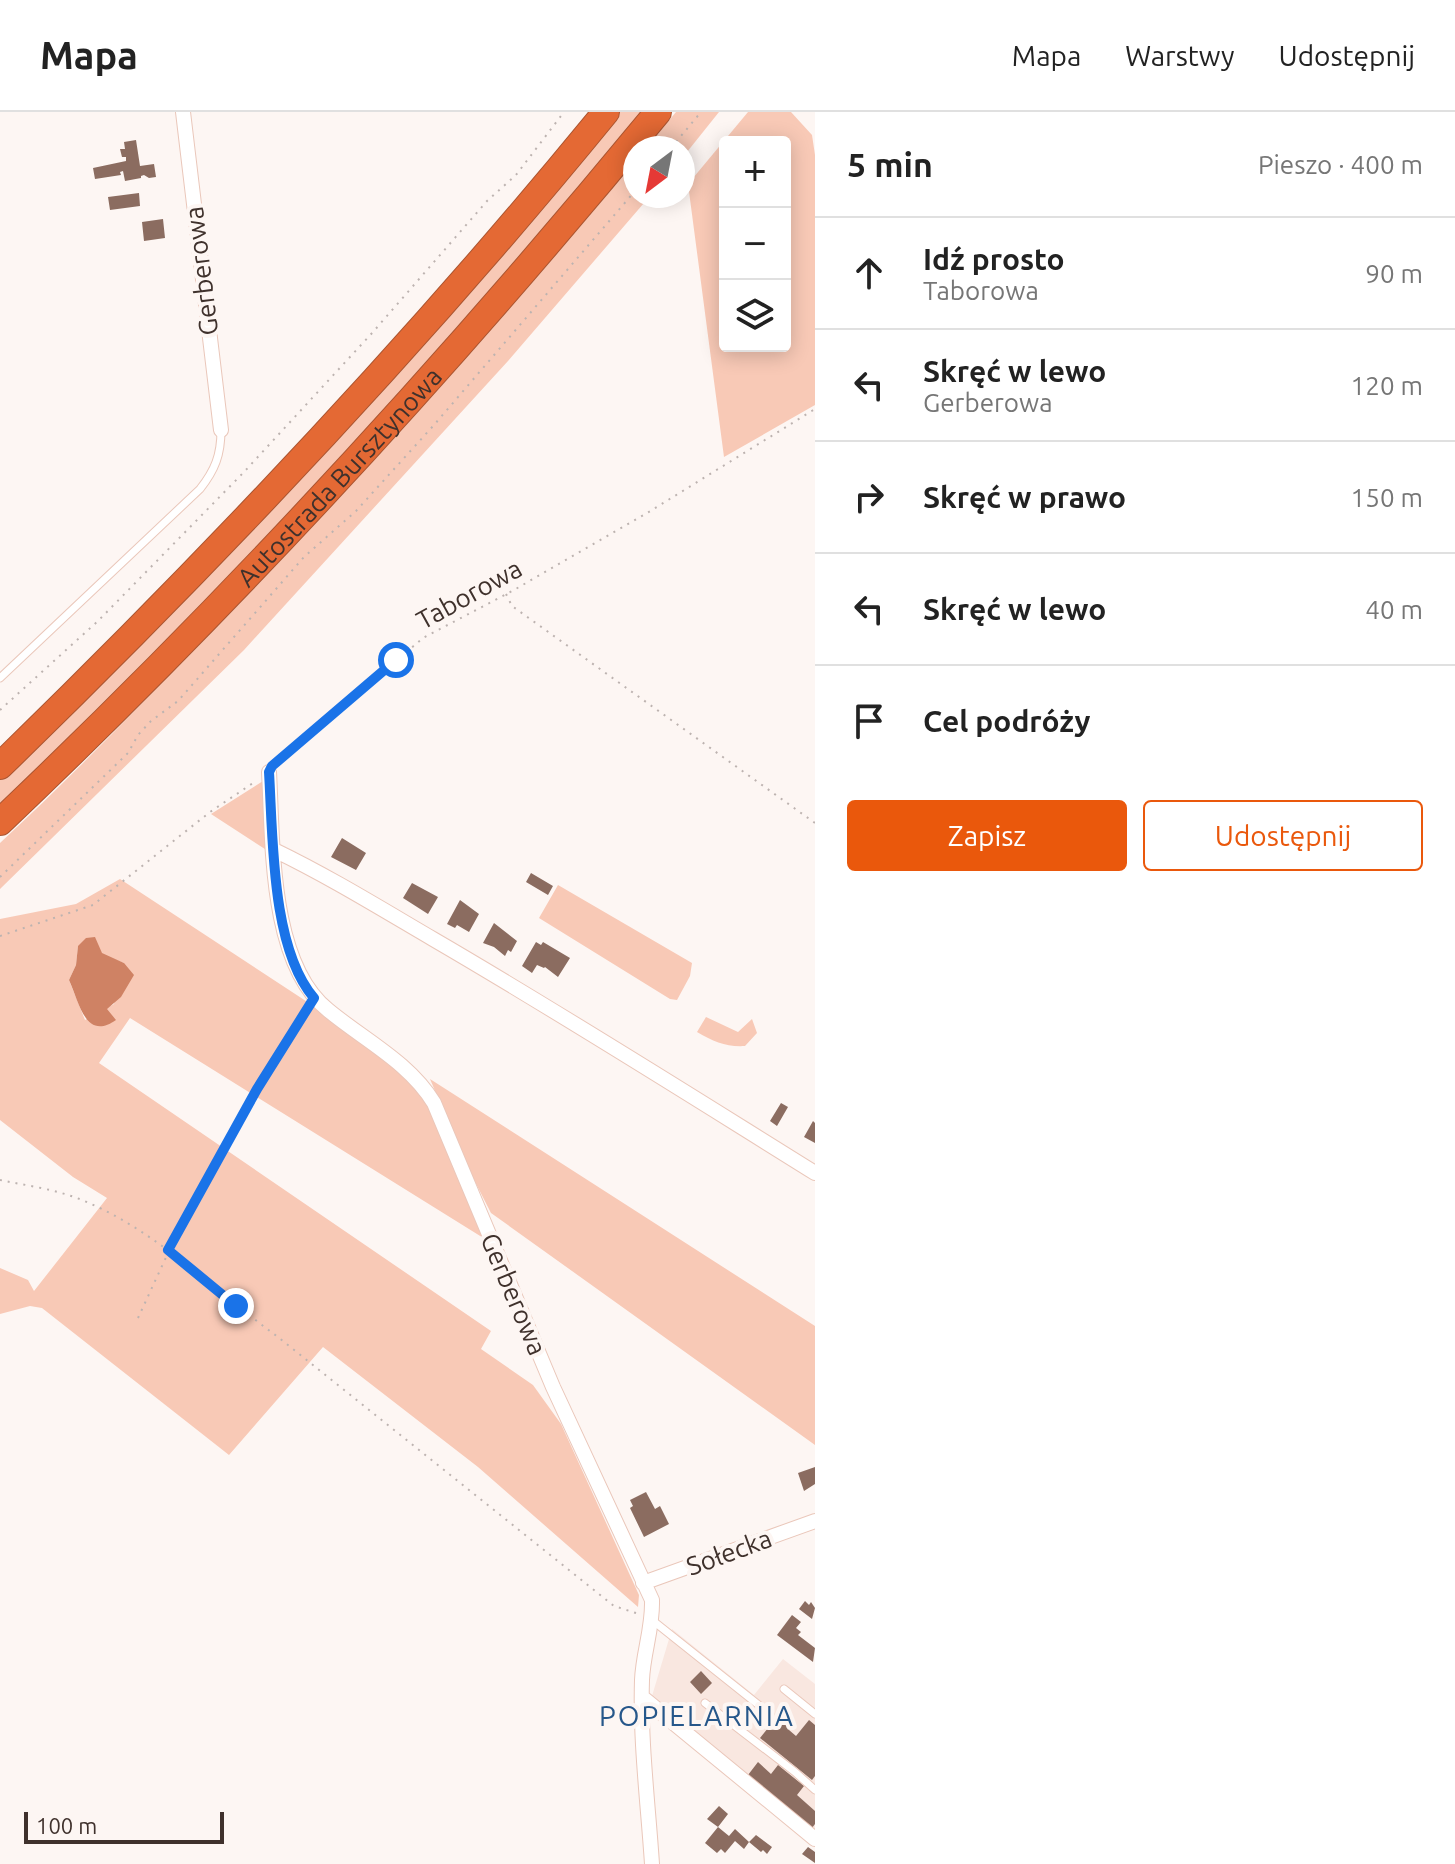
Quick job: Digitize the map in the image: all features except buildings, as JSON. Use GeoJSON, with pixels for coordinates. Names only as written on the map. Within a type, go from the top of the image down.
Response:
{"type":"FeatureCollection","features":[{"type":"Feature","properties":{"kind":"highway","name":"Autostrada Bursztynowa"},"geometry":{"type":"LineString","coordinates":[[0,766],[135,633],[300,461],[416,333],[606,112]]}},
{"type":"Feature","properties":{"kind":"highway","name":"Autostrada Bursztynowa"},"geometry":{"type":"LineString","coordinates":[[0,822],[125,700],[310,509],[516,281],[658,112]]}},
{"type":"Feature","properties":{"kind":"street","name":"Gerberowa"},"geometry":{"type":"LineString","coordinates":[[183,112],[221,430]]}},
{"type":"Feature","properties":{"kind":"street","name":"Gerberowa"},"geometry":{"type":"LineString","coordinates":[[269,772],[280,911],[298,970],[314,998],[407,1070],[423,1085],[434,1103],[553,1387],[652,1600],[642,1676],[652,1864]]}},
{"type":"Feature","properties":{"kind":"street"},"geometry":{"type":"LineString","coordinates":[[274,850],[311,868],[495,974],[815,1173]]}},
{"type":"Feature","properties":{"kind":"street","name":"Sołecka"},"geometry":{"type":"LineString","coordinates":[[643,1583],[815,1521]]}},
{"type":"Feature","properties":{"kind":"street"},"geometry":{"type":"LineString","coordinates":[[642,1697],[815,1837]]}},
{"type":"Feature","properties":{"kind":"lane"},"geometry":{"type":"LineString","coordinates":[[0,678],[200,489],[220,457],[221,430]]}},
{"type":"Feature","properties":{"kind":"lane"},"geometry":{"type":"LineString","coordinates":[[652,1618],[770,1714]]}},
{"type":"Feature","properties":{"kind":"lane"},"geometry":{"type":"LineString","coordinates":[[784,1689],[815,1714]]}},
{"type":"Feature","properties":{"kind":"lane"},"geometry":{"type":"LineString","coordinates":[[705,1703],[815,1790]]}},
{"type":"Feature","properties":{"kind":"path"},"geometry":{"type":"LineString","coordinates":[[0,710],[98,621],[255,461],[487,201],[516,175],[564,112]]}},
{"type":"Feature","properties":{"kind":"path"},"geometry":{"type":"LineString","coordinates":[[681,136],[701,112]]}},
{"type":"Feature","properties":{"kind":"path"},"geometry":{"type":"LineString","coordinates":[[0,877],[128,753],[151,721],[178,701],[319,541],[356,511],[623,205]]}},
{"type":"Feature","properties":{"kind":"path","name":"Taborowa"},"geometry":{"type":"LineString","coordinates":[[0,936],[93,905],[210,812],[269,772],[272,766],[423,638],[652,510],[815,409]]}},
{"type":"Feature","properties":{"kind":"path"},"geometry":{"type":"LineString","coordinates":[[506,594],[512,606],[815,823]]}},
{"type":"Feature","properties":{"kind":"path"},"geometry":{"type":"LineString","coordinates":[[138,1318],[168,1250],[257,1089],[314,998]]}},
{"type":"Feature","properties":{"kind":"path"},"geometry":{"type":"LineString","coordinates":[[0,1180],[87,1202],[168,1250],[614,1606],[652,1618]]}},
{"type":"Feature","properties":{"kind":"shaded area"},"geometry":{"type":"Polygon","coordinates":[[[617,112],[647,112],[627,136],[623,136],[623,141],[568,206],[273,535],[0,810],[0,778],[617,112]]]}},
{"type":"Feature","properties":{"kind":"shaded area"},"geometry":{"type":"Polygon","coordinates":[[[676,112],[719,112],[695,142],[695,136],[656,136],[676,112]]]}},
{"type":"Feature","properties":{"kind":"shaded area"},"geometry":{"type":"Polygon","coordinates":[[[748,112],[791,112],[812,135],[815,155],[815,405],[724,457],[691,208],[695,208],[695,176],[719,147],[719,352],[791,352],[791,136],[728,136],[748,112]]]}},
{"type":"Feature","properties":{"kind":"shaded area"},"geometry":{"type":"Polygon","coordinates":[[[623,175],[623,208],[640,208],[508,361],[244,650],[0,889],[0,843],[124,721],[310,528],[529,285],[623,175]]]}},
{"type":"Feature","properties":{"kind":"shaded area"},"geometry":{"type":"Polygon","coordinates":[[[263,781],[268,851],[211,814],[263,781]]]}},
{"type":"Feature","properties":{"kind":"shaded area"},"geometry":{"type":"Polygon","coordinates":[[[120,879],[315,1007],[405,1075],[429,1105],[485,1239],[130,1018],[99,1063],[491,1331],[481,1349],[533,1385],[561,1424],[639,1595],[638,1607],[478,1467],[323,1347],[229,1455],[42,1308],[30,1306],[0,1314],[0,1268],[28,1280],[34,1291],[107,1198],[73,1177],[0,1120],[0,919],[76,904],[120,879]],[[78,946],[76,965],[69,980],[85,1020],[114,1004],[124,963],[78,946]]]}},
{"type":"Feature","properties":{"kind":"shaded area"},"geometry":{"type":"Polygon","coordinates":[[[558,885],[692,963],[690,976],[677,1000],[670,999],[539,918],[558,885]]]}},
{"type":"Feature","properties":{"kind":"shaded area"},"geometry":{"type":"Polygon","coordinates":[[[95,937],[102,953],[124,963],[134,975],[121,997],[107,1009],[116,1020],[97,1026],[90,1023],[80,1008],[69,980],[76,965],[78,946],[86,938],[95,937]]]}},
{"type":"Feature","properties":{"kind":"shaded area"},"geometry":{"type":"Polygon","coordinates":[[[706,1017],[738,1032],[752,1019],[757,1033],[745,1046],[720,1043],[697,1032],[706,1017]]]}},
{"type":"Feature","properties":{"kind":"shaded area"},"geometry":{"type":"Polygon","coordinates":[[[430,1079],[815,1326],[815,1445],[491,1213],[430,1079]]]}},
{"type":"Feature","properties":{"kind":"shaded area"},"geometry":{"type":"Polygon","coordinates":[[[672,1629],[754,1695],[783,1659],[815,1684],[815,1830],[652,1696],[672,1629]]]}},
{"type":"Feature","properties":{"kind":"district","name":"POPIELARNIA"},"geometry":{"type":"Point","coordinates":[697,1715]}},
{"type":"Feature","properties":{"kind":"route"},"geometry":{"type":"LineString","coordinates":[[236,1306],[168,1250],[257,1089],[314,998],[298,970],[280,911],[269,772],[272,766],[396,660]]}}]}
